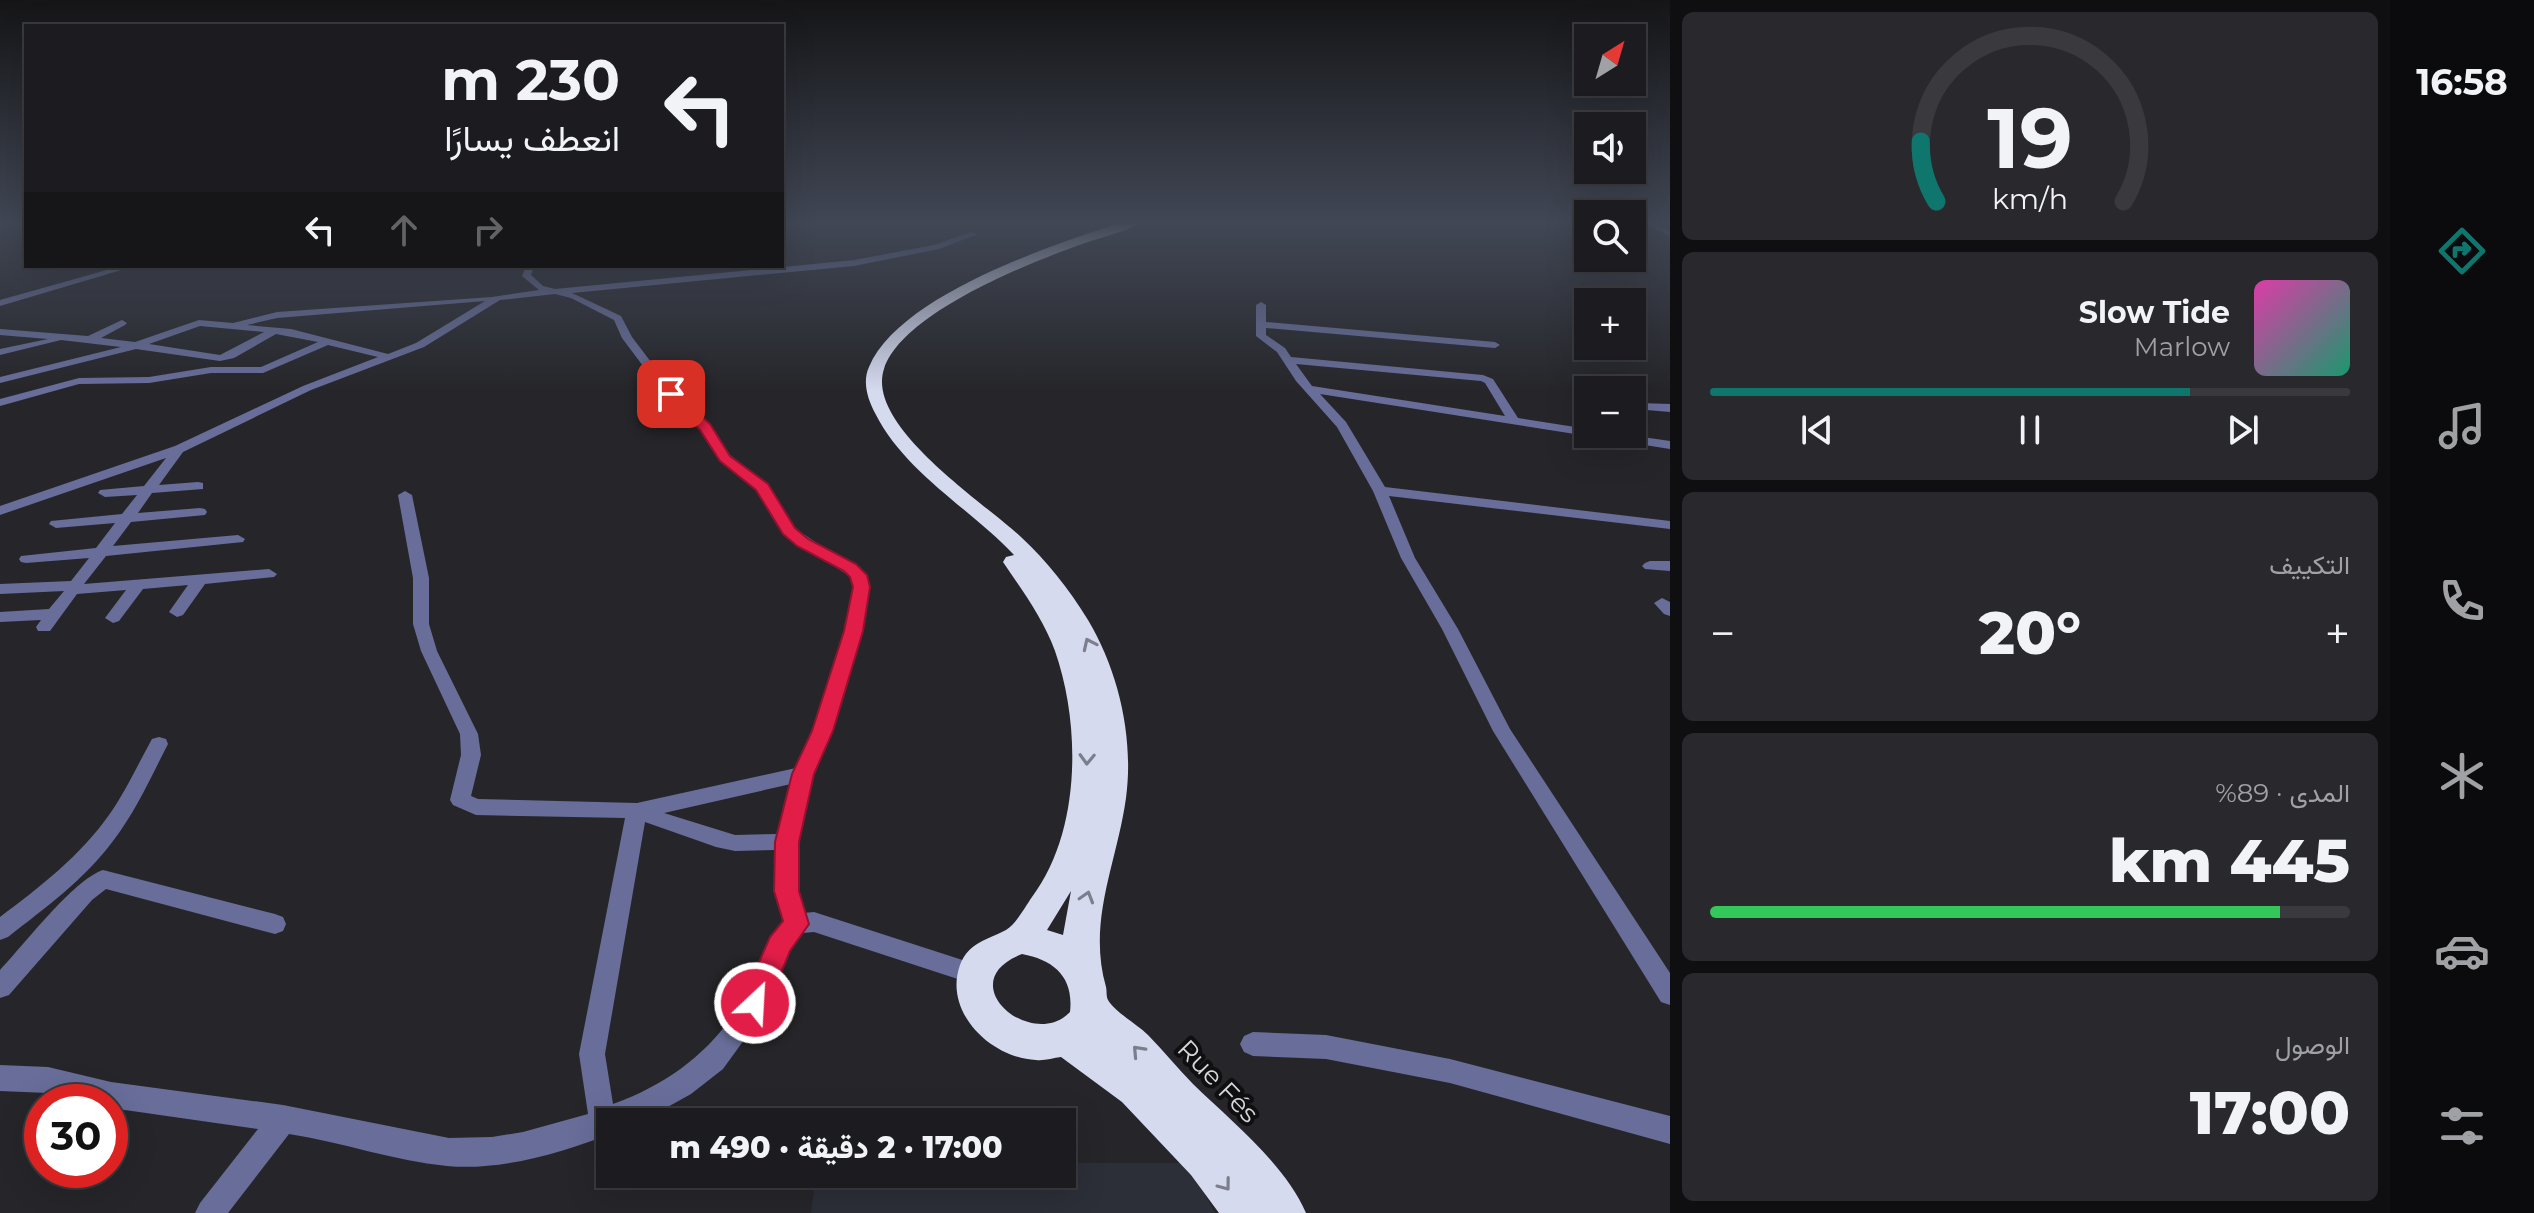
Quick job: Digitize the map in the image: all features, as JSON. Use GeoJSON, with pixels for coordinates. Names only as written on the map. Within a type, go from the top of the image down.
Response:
{"type":"FeatureCollection","features":[{"type":"Feature","properties":{"kind":"highway"},"geometry":{"type":"LineString","coordinates":[[982,278],[905,317],[883,334],[868,355],[861,378],[864,403],[878,431],[908,465],[1000,548],[1029,580],[1054,617],[1072,658],[1085,705],[1088,756],[1082,814],[1064,876],[1054,898],[1021,939]]}},
{"type":"Feature","properties":{"kind":"highway"},"geometry":{"type":"LineString","coordinates":[[996,278],[929,312],[896,335],[881,355],[875,375],[880,408],[898,436],[1048,577],[1074,615],[1095,658],[1109,707],[1114,761],[1109,821],[1082,915],[1087,991],[1082,1027],[1065,1038],[1039,1044],[1010,1037],[987,1019],[974,996],[973,973],[983,955],[1000,943],[1021,939],[1045,943],[1067,955],[1087,991]]}},
{"type":"Feature","properties":{"kind":"highway","name":"Rue Fés"},"geometry":{"type":"LineString","coordinates":[[1087,991],[1177,1096],[1232,1149],[1284,1213]]}},
{"type":"Feature","properties":{"kind":"highway"},"geometry":{"type":"LineString","coordinates":[[1065,1038],[1136,1088],[1206,1160],[1246,1213]]}},
{"type":"Feature","properties":{"kind":"street"},"geometry":{"type":"LineString","coordinates":[[0,303],[90,278]]}},
{"type":"Feature","properties":{"kind":"street"},"geometry":{"type":"LineString","coordinates":[[527,278],[540,288],[574,296],[618,318],[627,338],[659,380],[682,408],[705,427],[725,458],[762,487],[789,531],[858,575],[861,587],[854,631],[823,731],[803,774],[787,842],[787,891],[805,923],[973,973]]}},
{"type":"Feature","properties":{"kind":"street"},"geometry":{"type":"LineString","coordinates":[[232,326],[252,318],[277,315],[698,278]]}},
{"type":"Feature","properties":{"kind":"street"},"geometry":{"type":"LineString","coordinates":[[0,511],[179,449],[307,388],[420,345],[498,297]]}},
{"type":"Feature","properties":{"kind":"street"},"geometry":{"type":"LineString","coordinates":[[1261,305],[1261,336],[1278,347],[1342,425],[1380,491],[1408,558],[1450,629],[1502,731],[1670,994]]}},
{"type":"Feature","properties":{"kind":"street"},"geometry":{"type":"LineString","coordinates":[[90,339],[122,323]]}},
{"type":"Feature","properties":{"kind":"street"},"geometry":{"type":"LineString","coordinates":[[0,380],[132,347],[191,323],[275,330],[389,357]]}},
{"type":"Feature","properties":{"kind":"street"},"geometry":{"type":"LineString","coordinates":[[1259,324],[1495,345]]}},
{"type":"Feature","properties":{"kind":"street"},"geometry":{"type":"LineString","coordinates":[[0,332],[90,339],[225,357],[275,330]]}},
{"type":"Feature","properties":{"kind":"street"},"geometry":{"type":"LineString","coordinates":[[0,352],[70,337]]}},
{"type":"Feature","properties":{"kind":"street"},"geometry":{"type":"LineString","coordinates":[[0,403],[79,381],[149,380],[211,370],[263,370],[328,341]]}},
{"type":"Feature","properties":{"kind":"street"},"geometry":{"type":"LineString","coordinates":[[1286,360],[1483,378],[1489,381],[1513,420]]}},
{"type":"Feature","properties":{"kind":"street"},"geometry":{"type":"LineString","coordinates":[[1311,389],[1574,431]]}},
{"type":"Feature","properties":{"kind":"street"},"geometry":{"type":"LineString","coordinates":[[1646,407],[1670,408]]}},
{"type":"Feature","properties":{"kind":"street"},"geometry":{"type":"LineString","coordinates":[[1646,440],[1670,445]]}},
{"type":"Feature","properties":{"kind":"street"},"geometry":{"type":"LineString","coordinates":[[0,617],[48,620],[179,449]]}},
{"type":"Feature","properties":{"kind":"street"},"geometry":{"type":"LineString","coordinates":[[105,493],[198,486]]}},
{"type":"Feature","properties":{"kind":"street"},"geometry":{"type":"LineString","coordinates":[[1380,491],[1670,525]]}},
{"type":"Feature","properties":{"kind":"street"},"geometry":{"type":"LineString","coordinates":[[405,495],[421,578],[421,624],[429,651],[469,734],[471,755],[460,800],[476,807],[637,811],[803,774]]}},
{"type":"Feature","properties":{"kind":"street"},"geometry":{"type":"LineString","coordinates":[[56,524],[200,512]]}},
{"type":"Feature","properties":{"kind":"street"},"geometry":{"type":"LineString","coordinates":[[26,559],[238,539]]}},
{"type":"Feature","properties":{"kind":"street"},"geometry":{"type":"LineString","coordinates":[[1650,566],[1670,566]]}},
{"type":"Feature","properties":{"kind":"street"},"geometry":{"type":"LineString","coordinates":[[0,589],[73,588],[269,574]]}},
{"type":"Feature","properties":{"kind":"street"},"geometry":{"type":"LineString","coordinates":[[177,612],[201,578]]}},
{"type":"Feature","properties":{"kind":"street"},"geometry":{"type":"LineString","coordinates":[[113,618],[139,584]]}},
{"type":"Feature","properties":{"kind":"street"},"geometry":{"type":"LineString","coordinates":[[0,930],[81,863],[106,835],[159,744]]}},
{"type":"Feature","properties":{"kind":"street"},"geometry":{"type":"LineString","coordinates":[[637,811],[735,843],[787,842]]}},
{"type":"Feature","properties":{"kind":"street"},"geometry":{"type":"LineString","coordinates":[[601,1108],[592,1054],[637,811]]}},
{"type":"Feature","properties":{"kind":"street"},"geometry":{"type":"LineString","coordinates":[[0,987],[84,894],[103,879],[275,924]]}},
{"type":"Feature","properties":{"kind":"street"},"geometry":{"type":"LineString","coordinates":[[634,1108],[677,1087],[704,1069],[744,1022],[771,969],[779,945],[805,923]]}},
{"type":"Feature","properties":{"kind":"street"},"geometry":{"type":"LineString","coordinates":[[1253,1044],[1326,1047],[1450,1071],[1670,1130]]}},
{"type":"Feature","properties":{"kind":"street"},"geometry":{"type":"LineString","coordinates":[[0,1078],[54,1081],[104,1093],[283,1119],[405,1147],[465,1153],[519,1145],[596,1125]]}},
{"type":"Feature","properties":{"kind":"street"},"geometry":{"type":"LineString","coordinates":[[210,1213],[283,1119]]}},
{"type":"Feature","properties":{"kind":"shaded area"},"geometry":{"type":"Polygon","coordinates":[[[1076,1163],[1187,1163],[1215,1213],[811,1213],[814,1188],[1076,1188],[1076,1163]]]}},
{"type":"Feature","properties":{"kind":"route"},"geometry":{"type":"LineString","coordinates":[[671,394],[705,427],[725,458],[762,487],[789,531],[820,553],[850,568],[858,575],[861,587],[854,631],[823,731],[803,774],[787,842],[787,891],[796,924],[788,930],[779,945],[755,1003]]}}]}
